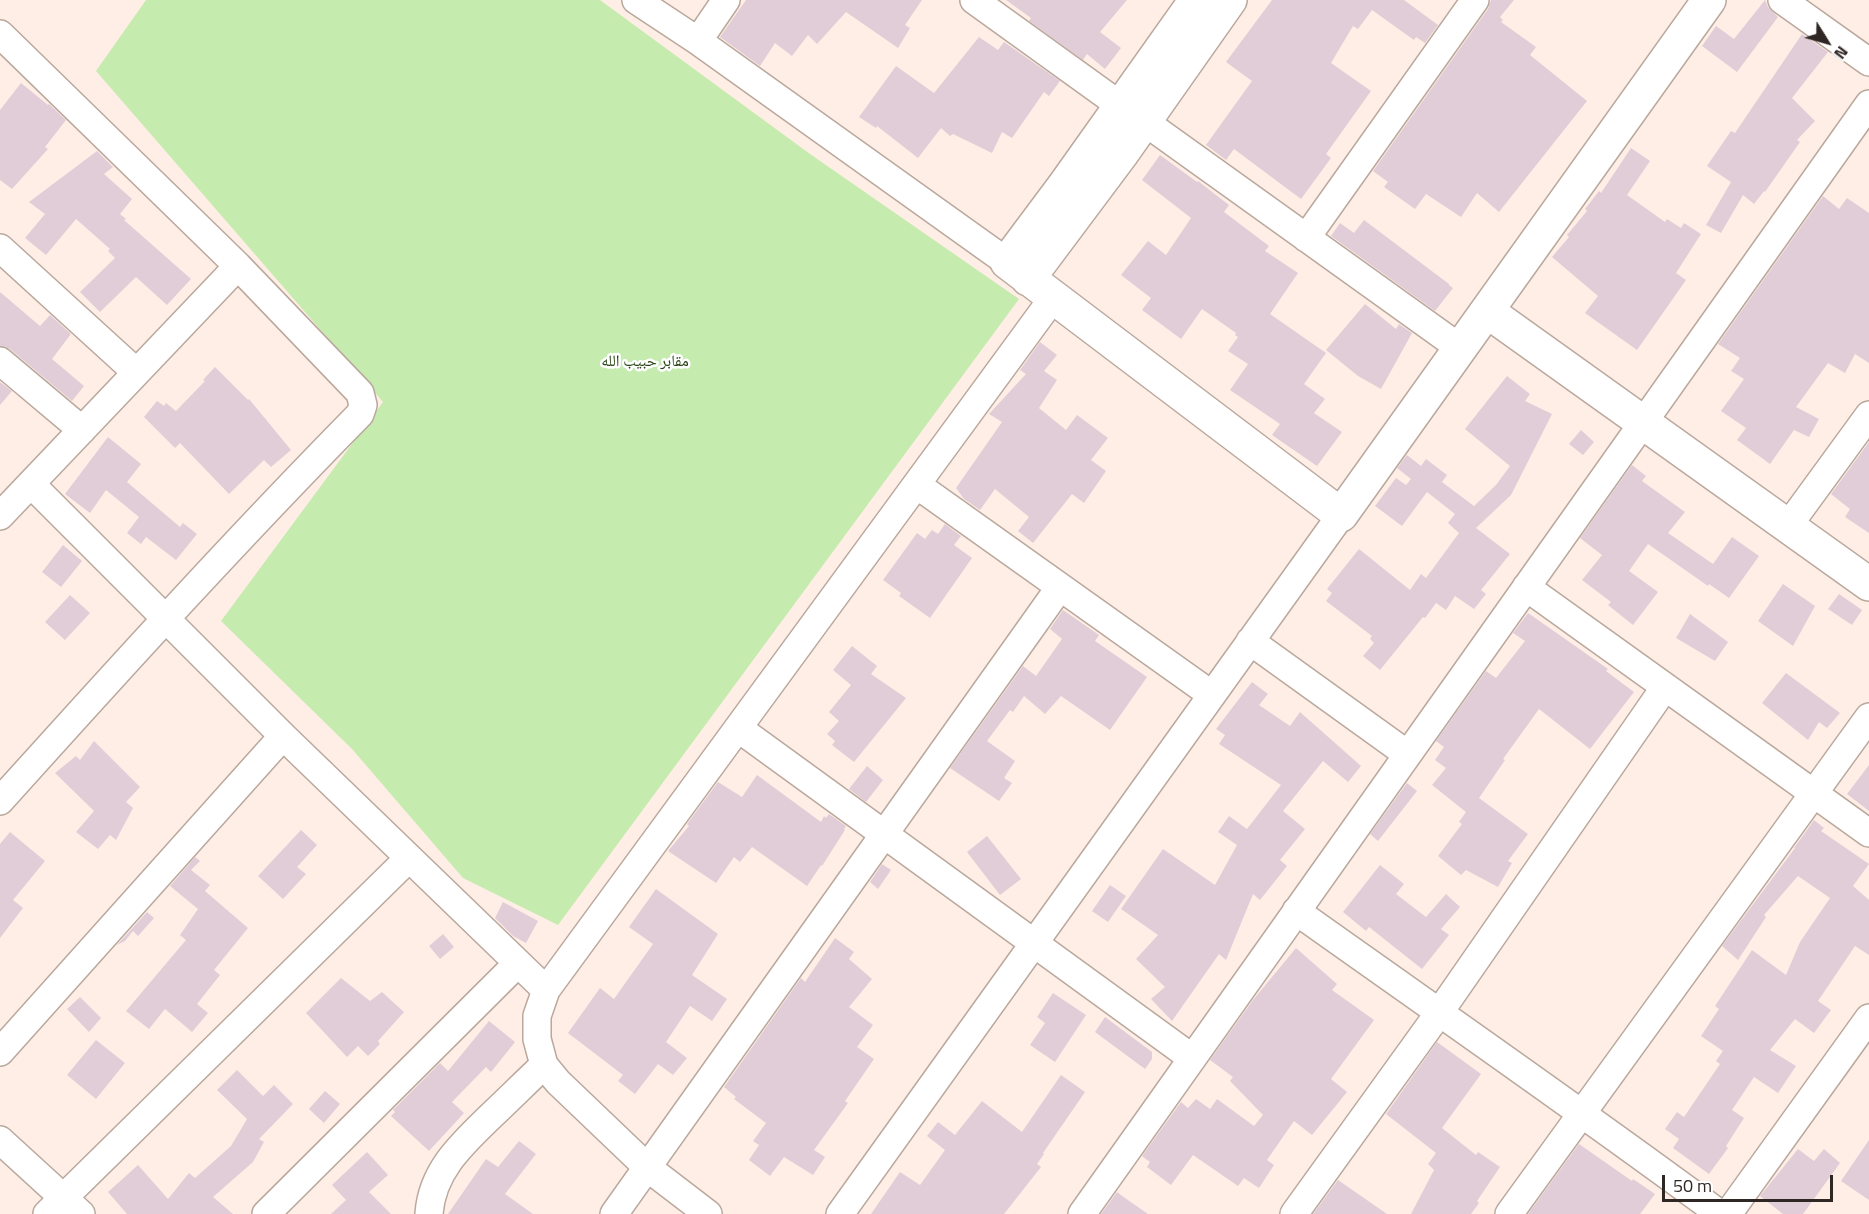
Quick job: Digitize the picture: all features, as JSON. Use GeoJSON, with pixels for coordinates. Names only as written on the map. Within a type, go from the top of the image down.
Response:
{"type":"FeatureCollection","features":[{"type":"Feature","properties":{"kind":"street"},"geometry":{"type":"LineString","coordinates":[[636,0],[698,41],[1017,271],[1341,515]]}},
{"type":"Feature","properties":{"kind":"street"},"geometry":{"type":"LineString","coordinates":[[698,41],[726,0]]}},
{"type":"Feature","properties":{"kind":"street"},"geometry":{"type":"LineString","coordinates":[[974,0],[1460,348]]}},
{"type":"Feature","properties":{"kind":"street"},"geometry":{"type":"LineString","coordinates":[[1133,114],[1196,0]]}},
{"type":"Feature","properties":{"kind":"street"},"geometry":{"type":"LineString","coordinates":[[1017,271],[1066,183],[1133,114],[1230,0]]}},
{"type":"Feature","properties":{"kind":"street"},"geometry":{"type":"LineString","coordinates":[[1306,238],[1475,0]]}},
{"type":"Feature","properties":{"kind":"street"},"geometry":{"type":"LineString","coordinates":[[840,1214],[1709,0]]}},
{"type":"Feature","properties":{"kind":"street"},"geometry":{"type":"LineString","coordinates":[[1782,0],[1869,62]]}},
{"type":"Feature","properties":{"kind":"street"},"geometry":{"type":"LineString","coordinates":[[0,34],[238,266],[360,393],[363,405],[360,414],[263,512],[165,617],[0,801]]}},
{"type":"Feature","properties":{"kind":"street"},"geometry":{"type":"LineString","coordinates":[[1082,1214],[1869,104]]}},
{"type":"Feature","properties":{"kind":"street"},"geometry":{"type":"LineString","coordinates":[[0,248],[136,372]]}},
{"type":"Feature","properties":{"kind":"street"},"geometry":{"type":"LineString","coordinates":[[0,516],[238,266]]}},
{"type":"Feature","properties":{"kind":"street"},"geometry":{"type":"LineString","coordinates":[[708,1214],[648,1168],[558,1082],[544,1065],[537,1039],[537,1016],[546,990],[1053,298]]}},
{"type":"Feature","properties":{"kind":"street"},"geometry":{"type":"LineString","coordinates":[[1487,311],[1869,584]]}},
{"type":"Feature","properties":{"kind":"street"},"geometry":{"type":"LineString","coordinates":[[0,361],[82,430]]}},
{"type":"Feature","properties":{"kind":"street"},"geometry":{"type":"LineString","coordinates":[[1788,526],[1869,415]]}},
{"type":"Feature","properties":{"kind":"street"},"geometry":{"type":"LineString","coordinates":[[31,484],[283,736],[546,990]]}},
{"type":"Feature","properties":{"kind":"street"},"geometry":{"type":"LineString","coordinates":[[917,485],[1212,695]]}},
{"type":"Feature","properties":{"kind":"street"},"geometry":{"type":"LineString","coordinates":[[614,1214],[1060,587]]}},
{"type":"Feature","properties":{"kind":"street"},"geometry":{"type":"LineString","coordinates":[[1526,587],[1869,833]]}},
{"type":"Feature","properties":{"kind":"street"},"geometry":{"type":"LineString","coordinates":[[1251,641],[1407,754]]}},
{"type":"Feature","properties":{"kind":"street"},"geometry":{"type":"LineString","coordinates":[[1294,1214],[1438,1013],[1665,687]]}},
{"type":"Feature","properties":{"kind":"street"},"geometry":{"type":"LineString","coordinates":[[1509,1214],[1869,717]]}},
{"type":"Feature","properties":{"kind":"street"},"geometry":{"type":"LineString","coordinates":[[738,728],[1192,1058]]}},
{"type":"Feature","properties":{"kind":"street"},"geometry":{"type":"LineString","coordinates":[[0,1052],[283,736]]}},
{"type":"Feature","properties":{"kind":"street"},"geometry":{"type":"LineString","coordinates":[[0,1140],[64,1209],[409,858]]}},
{"type":"Feature","properties":{"kind":"street"},"geometry":{"type":"LineString","coordinates":[[1296,911],[1438,1013],[1582,1112],[1720,1214]]}},
{"type":"Feature","properties":{"kind":"street"},"geometry":{"type":"LineString","coordinates":[[266,1214],[518,963]]}},
{"type":"Feature","properties":{"kind":"street"},"geometry":{"type":"LineString","coordinates":[[1728,1214],[1869,1018]]}},
{"type":"Feature","properties":{"kind":"street"},"geometry":{"type":"LineString","coordinates":[[429,1214],[431,1196],[439,1175],[455,1150],[544,1065]]}},
{"type":"Feature","properties":{"kind":"green space","name":"مقابر حبيب الله"},"geometry":{"type":"Polygon","coordinates":[[[146,0],[600,0],[810,154],[1019,299],[558,925],[463,878],[352,749],[221,621],[383,402],[96,71],[146,0]]]}},
{"type":"Feature","properties":{"kind":"building"},"geometry":{"type":"Polygon","coordinates":[[[746,0],[922,0],[905,25],[910,28],[898,48],[846,12],[817,44],[808,35],[792,56],[775,43],[760,66],[720,37],[746,0]]]}},
{"type":"Feature","properties":{"kind":"building"},"geometry":{"type":"Polygon","coordinates":[[[1006,0],[1127,0],[1100,32],[1121,48],[1105,69],[1087,54],[1083,60],[1029,21],[1031,18],[1006,0]]]}},
{"type":"Feature","properties":{"kind":"building"},"geometry":{"type":"Polygon","coordinates":[[[1272,0],[1404,0],[1438,25],[1425,43],[1416,37],[1414,40],[1372,10],[1358,29],[1353,26],[1331,63],[1371,91],[1326,154],[1331,158],[1301,199],[1234,149],[1226,160],[1206,145],[1252,81],[1226,62],[1272,0]]]}},
{"type":"Feature","properties":{"kind":"building"},"geometry":{"type":"Polygon","coordinates":[[[1491,0],[1514,0],[1500,17],[1503,20],[1501,22],[1536,47],[1530,55],[1587,101],[1499,212],[1477,193],[1461,217],[1426,194],[1415,209],[1384,187],[1388,182],[1373,171],[1488,9],[1491,0]]]}},
{"type":"Feature","properties":{"kind":"building"},"geometry":{"type":"Polygon","coordinates":[[[1765,0],[1768,7],[1778,17],[1737,72],[1702,46],[1716,26],[1734,39],[1765,0]]]}},
{"type":"Feature","properties":{"kind":"building"},"geometry":{"type":"Polygon","coordinates":[[[1802,34],[1828,52],[1792,98],[1815,121],[1797,140],[1800,142],[1754,204],[1743,195],[1721,233],[1706,225],[1731,182],[1707,166],[1731,131],[1735,133],[1802,34]]]}},
{"type":"Feature","properties":{"kind":"building"},"geometry":{"type":"Polygon","coordinates":[[[979,37],[998,50],[1004,42],[1060,81],[1049,96],[1044,92],[1012,138],[1002,132],[992,153],[953,134],[950,136],[941,128],[918,158],[877,126],[876,128],[859,117],[896,66],[934,93],[979,37]]]}},
{"type":"Feature","properties":{"kind":"building"},"geometry":{"type":"Polygon","coordinates":[[[21,83],[66,120],[45,147],[48,149],[12,189],[0,180],[0,110],[21,83]]]}},
{"type":"Feature","properties":{"kind":"building"},"geometry":{"type":"Polygon","coordinates":[[[1631,148],[1650,161],[1627,195],[1665,222],[1667,219],[1681,228],[1684,223],[1701,234],[1676,273],[1686,280],[1637,350],[1585,313],[1598,296],[1552,257],[1587,211],[1585,209],[1599,191],[1601,193],[1631,148]]]}},
{"type":"Feature","properties":{"kind":"building"},"geometry":{"type":"Polygon","coordinates":[[[97,151],[113,167],[104,174],[132,199],[120,214],[126,219],[124,220],[191,279],[167,305],[136,277],[100,312],[80,292],[115,258],[108,251],[110,249],[76,219],[46,255],[25,238],[45,214],[29,202],[97,151]]]}},
{"type":"Feature","properties":{"kind":"building"},"geometry":{"type":"Polygon","coordinates":[[[1160,155],[1229,205],[1224,212],[1269,246],[1265,251],[1298,273],[1270,314],[1326,353],[1304,384],[1325,399],[1314,413],[1342,432],[1317,466],[1272,435],[1280,424],[1230,390],[1248,364],[1228,351],[1238,337],[1236,333],[1202,309],[1181,339],[1142,310],[1151,298],[1121,275],[1148,241],[1166,255],[1191,218],[1142,180],[1160,155]]]}},
{"type":"Feature","properties":{"kind":"building"},"geometry":{"type":"Polygon","coordinates":[[[1823,196],[1839,209],[1847,198],[1869,213],[1869,363],[1855,354],[1845,373],[1828,363],[1796,407],[1819,419],[1809,437],[1794,430],[1770,464],[1737,440],[1746,428],[1721,411],[1744,379],[1731,371],[1740,358],[1718,344],[1823,196]]]}},
{"type":"Feature","properties":{"kind":"building"},"geometry":{"type":"Polygon","coordinates":[[[1364,220],[1453,288],[1435,311],[1331,236],[1340,223],[1354,233],[1364,220]]]}},
{"type":"Feature","properties":{"kind":"building"},"geometry":{"type":"Polygon","coordinates":[[[0,292],[40,326],[50,315],[71,334],[52,359],[84,386],[72,401],[10,349],[0,346],[0,292]]]}},
{"type":"Feature","properties":{"kind":"building"},"geometry":{"type":"Polygon","coordinates":[[[1365,304],[1396,329],[1399,324],[1412,333],[1381,389],[1358,376],[1326,350],[1365,304]]]}},
{"type":"Feature","properties":{"kind":"building"},"geometry":{"type":"Polygon","coordinates":[[[1040,342],[1057,355],[1044,371],[1057,380],[1039,408],[1066,430],[1077,415],[1108,438],[1091,460],[1106,471],[1084,503],[1072,494],[1033,543],[1018,531],[1029,517],[995,489],[980,510],[964,499],[956,488],[1002,422],[989,414],[1026,374],[1020,370],[1040,342]]]}},
{"type":"Feature","properties":{"kind":"building"},"geometry":{"type":"Polygon","coordinates":[[[215,367],[249,399],[291,450],[271,467],[264,460],[229,494],[180,443],[175,448],[144,417],[157,401],[164,406],[166,403],[176,411],[205,381],[203,380],[215,367]]]}},
{"type":"Feature","properties":{"kind":"building"},"geometry":{"type":"Polygon","coordinates":[[[1507,376],[1530,394],[1525,401],[1552,414],[1511,495],[1476,528],[1510,554],[1481,590],[1486,594],[1474,609],[1455,596],[1446,610],[1436,603],[1380,670],[1363,656],[1374,643],[1370,639],[1372,636],[1326,601],[1332,593],[1327,589],[1359,549],[1410,590],[1421,574],[1426,578],[1459,533],[1448,523],[1455,514],[1427,492],[1402,526],[1375,506],[1396,478],[1406,485],[1411,479],[1397,468],[1407,455],[1421,466],[1426,459],[1447,475],[1442,482],[1474,506],[1496,485],[1510,466],[1465,429],[1507,376]]]}},
{"type":"Feature","properties":{"kind":"building"},"geometry":{"type":"Polygon","coordinates":[[[0,382],[12,391],[0,405],[0,382]]]}},
{"type":"Feature","properties":{"kind":"building"},"geometry":{"type":"Polygon","coordinates":[[[1581,430],[1594,442],[1583,455],[1569,444],[1581,430]]]}},
{"type":"Feature","properties":{"kind":"building"},"geometry":{"type":"Polygon","coordinates":[[[108,437],[141,464],[127,482],[180,527],[183,523],[197,534],[176,560],[146,537],[141,544],[127,533],[139,517],[106,490],[90,513],[65,494],[108,437]]]}},
{"type":"Feature","properties":{"kind":"building"},"geometry":{"type":"Polygon","coordinates":[[[1869,442],[1869,533],[1845,517],[1850,509],[1831,494],[1869,442]]]}},
{"type":"Feature","properties":{"kind":"building"},"geometry":{"type":"Polygon","coordinates":[[[1632,465],[1646,476],[1642,481],[1685,512],[1668,533],[1713,564],[1732,537],[1759,556],[1729,598],[1648,544],[1629,571],[1658,592],[1633,625],[1608,605],[1611,602],[1582,580],[1602,555],[1580,538],[1632,465]]]}},
{"type":"Feature","properties":{"kind":"building"},"geometry":{"type":"Polygon","coordinates":[[[945,524],[961,536],[954,545],[972,558],[930,618],[899,596],[901,593],[883,580],[917,533],[925,539],[932,530],[938,534],[945,524]]]}},
{"type":"Feature","properties":{"kind":"building"},"geometry":{"type":"Polygon","coordinates":[[[63,545],[82,561],[61,587],[42,572],[63,545]]]}},
{"type":"Feature","properties":{"kind":"building"},"geometry":{"type":"Polygon","coordinates":[[[1783,584],[1815,606],[1793,646],[1758,621],[1783,584]]]}},
{"type":"Feature","properties":{"kind":"building"},"geometry":{"type":"Polygon","coordinates":[[[1839,594],[1862,610],[1852,625],[1828,609],[1839,594]]]}},
{"type":"Feature","properties":{"kind":"building"},"geometry":{"type":"Polygon","coordinates":[[[70,595],[90,613],[65,640],[45,622],[70,595]]]}},
{"type":"Feature","properties":{"kind":"building"},"geometry":{"type":"Polygon","coordinates":[[[1063,610],[1099,635],[1095,641],[1147,677],[1110,730],[1061,696],[1045,714],[1024,696],[1013,712],[1010,710],[987,741],[1015,761],[1004,778],[1012,783],[999,801],[950,768],[1023,666],[1036,676],[1062,639],[1050,629],[1063,610]]]}},
{"type":"Feature","properties":{"kind":"building"},"geometry":{"type":"Polygon","coordinates":[[[1528,613],[1608,669],[1606,671],[1634,692],[1590,749],[1539,709],[1503,759],[1505,760],[1479,798],[1528,834],[1508,861],[1512,863],[1498,887],[1466,870],[1461,875],[1438,856],[1462,824],[1459,822],[1466,812],[1432,785],[1446,768],[1435,760],[1444,747],[1436,741],[1486,671],[1496,678],[1525,641],[1513,633],[1528,613]]]}},
{"type":"Feature","properties":{"kind":"building"},"geometry":{"type":"Polygon","coordinates":[[[1690,614],[1728,642],[1715,661],[1676,638],[1690,614]]]}},
{"type":"Feature","properties":{"kind":"building"},"geometry":{"type":"Polygon","coordinates":[[[852,646],[877,666],[871,674],[906,698],[854,762],[832,745],[835,741],[827,734],[839,721],[829,712],[851,685],[833,670],[852,646]]]}},
{"type":"Feature","properties":{"kind":"building"},"geometry":{"type":"Polygon","coordinates":[[[1786,673],[1840,713],[1827,728],[1819,722],[1808,740],[1762,703],[1786,673]]]}},
{"type":"Feature","properties":{"kind":"building"},"geometry":{"type":"Polygon","coordinates":[[[1252,682],[1268,694],[1259,705],[1290,726],[1300,712],[1361,766],[1348,782],[1323,761],[1283,811],[1305,829],[1280,860],[1287,866],[1260,900],[1253,894],[1226,960],[1219,954],[1172,1021],[1151,999],[1165,987],[1136,959],[1158,935],[1121,909],[1163,849],[1215,885],[1237,845],[1218,832],[1229,816],[1247,829],[1281,785],[1219,744],[1225,735],[1216,729],[1252,682]]]}},
{"type":"Feature","properties":{"kind":"building"},"geometry":{"type":"Polygon","coordinates":[[[94,741],[140,787],[126,802],[133,808],[116,840],[110,835],[98,849],[76,832],[94,811],[55,773],[76,756],[80,760],[94,741]]]}},
{"type":"Feature","properties":{"kind":"building"},"geometry":{"type":"Polygon","coordinates":[[[1869,765],[1869,811],[1847,794],[1869,765]]]}},
{"type":"Feature","properties":{"kind":"building"},"geometry":{"type":"Polygon","coordinates":[[[867,766],[883,780],[866,802],[849,789],[867,766]]]}},
{"type":"Feature","properties":{"kind":"building"},"geometry":{"type":"Polygon","coordinates":[[[757,775],[821,822],[824,816],[826,818],[829,814],[846,826],[807,886],[752,847],[740,862],[734,857],[716,883],[668,851],[689,826],[687,824],[718,782],[742,797],[757,775]]]}},
{"type":"Feature","properties":{"kind":"building"},"geometry":{"type":"Polygon","coordinates":[[[1407,783],[1417,791],[1378,841],[1370,834],[1407,783]]]}},
{"type":"Feature","properties":{"kind":"building"},"geometry":{"type":"Polygon","coordinates":[[[1814,820],[1824,828],[1821,831],[1869,864],[1853,886],[1869,900],[1869,955],[1855,946],[1818,1001],[1831,1010],[1814,1033],[1795,1019],[1770,1050],[1796,1066],[1778,1093],[1754,1077],[1732,1110],[1744,1118],[1726,1146],[1728,1148],[1709,1174],[1673,1148],[1679,1139],[1665,1129],[1677,1112],[1684,1117],[1720,1064],[1716,1061],[1723,1051],[1701,1036],[1719,1009],[1715,1006],[1752,950],[1786,975],[1800,942],[1830,898],[1798,876],[1764,915],[1766,917],[1738,960],[1722,946],[1814,820]]]}},
{"type":"Feature","properties":{"kind":"building"},"geometry":{"type":"Polygon","coordinates":[[[301,830],[317,845],[297,867],[306,874],[283,899],[258,876],[301,830]]]}},
{"type":"Feature","properties":{"kind":"building"},"geometry":{"type":"Polygon","coordinates":[[[10,832],[45,861],[13,900],[23,908],[0,938],[0,844],[10,832]]]}},
{"type":"Feature","properties":{"kind":"building"},"geometry":{"type":"Polygon","coordinates":[[[987,836],[1021,879],[1000,895],[967,852],[987,836]]]}},
{"type":"Feature","properties":{"kind":"building"},"geometry":{"type":"Polygon","coordinates":[[[195,857],[200,861],[191,870],[210,885],[205,891],[248,928],[214,970],[220,975],[197,1004],[208,1013],[192,1032],[165,1009],[149,1029],[126,1011],[186,940],[180,935],[198,909],[170,886],[195,857]]]}},
{"type":"Feature","properties":{"kind":"building"},"geometry":{"type":"Polygon","coordinates":[[[882,864],[891,870],[878,889],[870,882],[882,864]]]}},
{"type":"Feature","properties":{"kind":"building"},"geometry":{"type":"Polygon","coordinates":[[[1380,865],[1404,884],[1396,894],[1426,917],[1446,894],[1460,907],[1441,929],[1449,935],[1422,969],[1369,927],[1366,931],[1343,912],[1380,865]]]}},
{"type":"Feature","properties":{"kind":"building"},"geometry":{"type":"Polygon","coordinates":[[[1110,885],[1126,896],[1108,922],[1092,911],[1110,885]]]}},
{"type":"Feature","properties":{"kind":"building"},"geometry":{"type":"Polygon","coordinates":[[[656,889],[718,934],[692,975],[727,999],[712,1021],[690,1006],[666,1042],[687,1058],[673,1075],[658,1064],[635,1094],[618,1081],[623,1075],[568,1033],[600,988],[614,999],[653,944],[629,927],[656,889]]]}},
{"type":"Feature","properties":{"kind":"building"},"geometry":{"type":"Polygon","coordinates":[[[503,902],[538,921],[526,943],[513,936],[495,918],[503,902]]]}},
{"type":"Feature","properties":{"kind":"building"},"geometry":{"type":"Polygon","coordinates":[[[147,912],[154,918],[138,936],[133,931],[125,941],[117,945],[147,912]]]}},
{"type":"Feature","properties":{"kind":"building"},"geometry":{"type":"Polygon","coordinates":[[[443,934],[454,947],[440,959],[429,946],[443,934]]]}},
{"type":"Feature","properties":{"kind":"building"},"geometry":{"type":"Polygon","coordinates":[[[835,938],[854,952],[849,959],[872,979],[849,1007],[873,1025],[857,1047],[874,1059],[845,1101],[848,1103],[814,1150],[825,1157],[813,1175],[784,1157],[770,1176],[749,1160],[759,1145],[753,1141],[766,1123],[734,1099],[736,1097],[724,1087],[801,978],[805,982],[835,938]]]}},
{"type":"Feature","properties":{"kind":"building"},"geometry":{"type":"Polygon","coordinates":[[[1296,948],[1337,984],[1332,990],[1374,1020],[1331,1079],[1347,1092],[1312,1135],[1294,1121],[1267,1160],[1274,1165],[1259,1188],[1244,1178],[1238,1186],[1193,1155],[1171,1185],[1147,1167],[1150,1162],[1142,1156],[1181,1102],[1188,1108],[1196,1099],[1210,1109],[1217,1099],[1254,1126],[1263,1115],[1230,1081],[1233,1077],[1210,1060],[1253,1000],[1296,948]]]}},
{"type":"Feature","properties":{"kind":"building"},"geometry":{"type":"Polygon","coordinates":[[[341,978],[370,1001],[382,992],[404,1012],[368,1056],[358,1046],[347,1057],[306,1013],[341,978]]]}},
{"type":"Feature","properties":{"kind":"building"},"geometry":{"type":"Polygon","coordinates":[[[1053,993],[1086,1015],[1055,1062],[1030,1045],[1045,1023],[1037,1017],[1053,993]]]}},
{"type":"Feature","properties":{"kind":"building"},"geometry":{"type":"Polygon","coordinates":[[[80,997],[101,1018],[89,1032],[67,1009],[80,997]]]}},
{"type":"Feature","properties":{"kind":"building"},"geometry":{"type":"Polygon","coordinates":[[[1105,1017],[1152,1052],[1152,1059],[1145,1069],[1095,1032],[1105,1017]]]}},
{"type":"Feature","properties":{"kind":"building"},"geometry":{"type":"Polygon","coordinates":[[[489,1021],[515,1042],[491,1072],[486,1067],[452,1102],[464,1113],[429,1151],[391,1116],[395,1112],[393,1110],[440,1063],[448,1071],[489,1021]]]}},
{"type":"Feature","properties":{"kind":"building"},"geometry":{"type":"Polygon","coordinates":[[[96,1040],[125,1063],[96,1099],[67,1075],[96,1040]]]}},
{"type":"Feature","properties":{"kind":"building"},"geometry":{"type":"Polygon","coordinates":[[[1437,1042],[1481,1074],[1442,1128],[1476,1155],[1478,1152],[1500,1167],[1471,1214],[1411,1214],[1434,1170],[1428,1164],[1436,1153],[1386,1114],[1437,1042]]]}},
{"type":"Feature","properties":{"kind":"building"},"geometry":{"type":"Polygon","coordinates":[[[237,1070],[263,1096],[274,1085],[293,1104],[259,1139],[264,1142],[253,1162],[213,1197],[233,1214],[127,1214],[108,1192],[138,1165],[168,1199],[189,1173],[195,1178],[231,1146],[247,1119],[217,1090],[237,1070]]]}},
{"type":"Feature","properties":{"kind":"building"},"geometry":{"type":"Polygon","coordinates":[[[1061,1075],[1085,1092],[1043,1153],[1037,1164],[1041,1167],[1004,1214],[871,1214],[900,1172],[920,1185],[945,1150],[927,1136],[938,1122],[955,1135],[982,1101],[1022,1132],[1061,1075]]]}},
{"type":"Feature","properties":{"kind":"building"},"geometry":{"type":"Polygon","coordinates":[[[325,1091],[340,1104],[324,1123],[309,1109],[325,1091]]]}},
{"type":"Feature","properties":{"kind":"building"},"geometry":{"type":"Polygon","coordinates":[[[1869,1140],[1869,1200],[1841,1181],[1869,1140]]]}},
{"type":"Feature","properties":{"kind":"building"},"geometry":{"type":"Polygon","coordinates":[[[519,1141],[536,1154],[505,1194],[533,1214],[448,1214],[486,1159],[498,1167],[519,1141]]]}},
{"type":"Feature","properties":{"kind":"building"},"geometry":{"type":"Polygon","coordinates":[[[1579,1144],[1655,1194],[1640,1214],[1528,1214],[1579,1144]]]}},
{"type":"Feature","properties":{"kind":"building"},"geometry":{"type":"Polygon","coordinates":[[[1798,1149],[1814,1161],[1824,1149],[1840,1163],[1803,1214],[1783,1214],[1760,1196],[1798,1149]]]}},
{"type":"Feature","properties":{"kind":"building"},"geometry":{"type":"Polygon","coordinates":[[[367,1152],[388,1175],[369,1192],[391,1214],[331,1214],[346,1200],[332,1185],[367,1152]]]}},
{"type":"Feature","properties":{"kind":"building"},"geometry":{"type":"Polygon","coordinates":[[[1338,1180],[1387,1214],[1313,1214],[1338,1180]]]}},
{"type":"Feature","properties":{"kind":"building"},"geometry":{"type":"Polygon","coordinates":[[[1117,1192],[1125,1198],[1148,1214],[1101,1214],[1117,1192]]]}}]}
